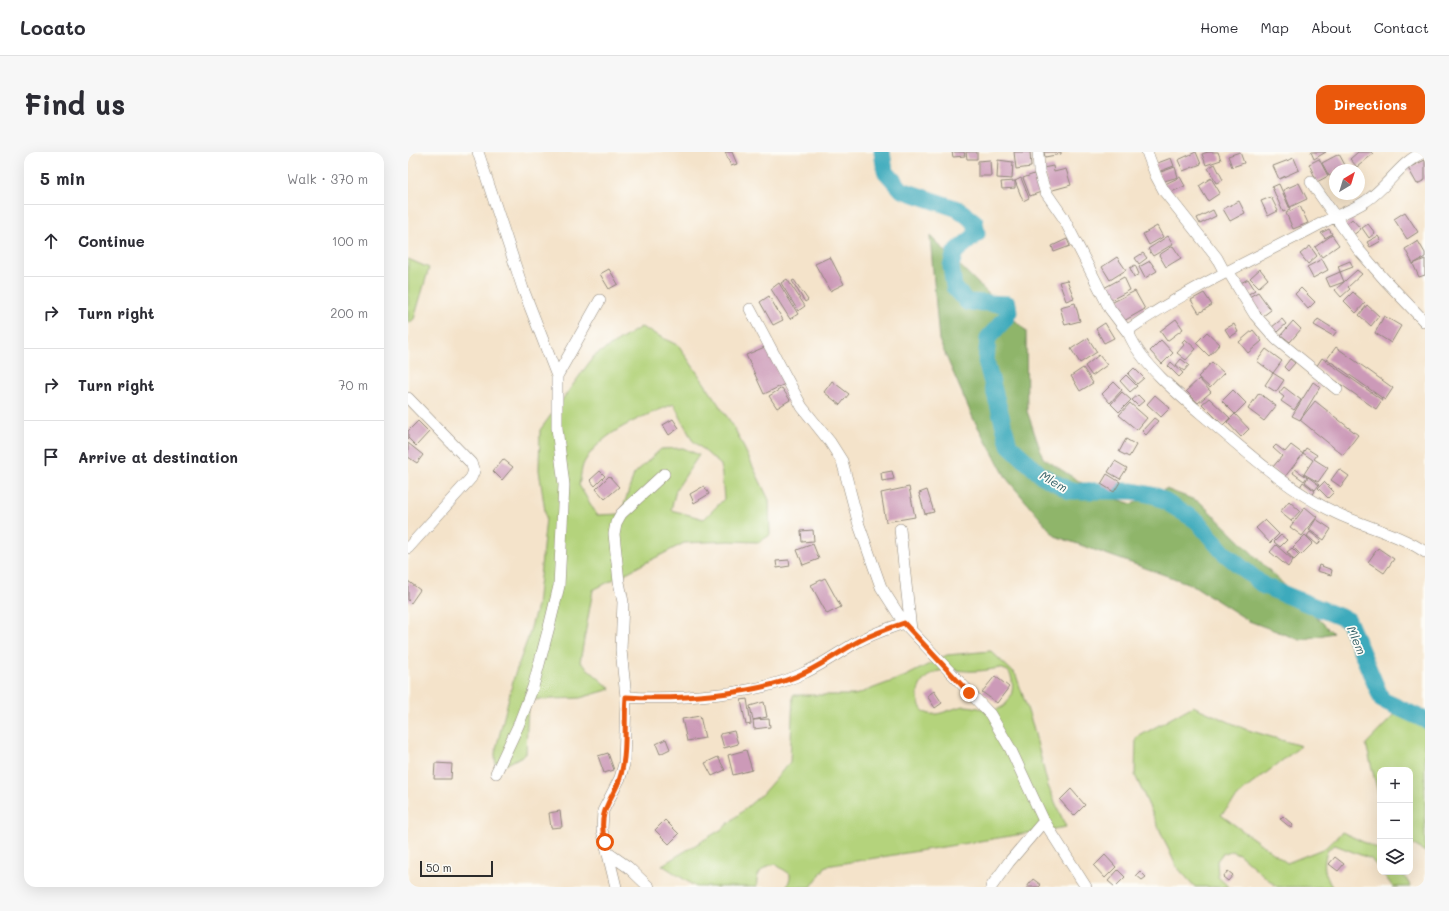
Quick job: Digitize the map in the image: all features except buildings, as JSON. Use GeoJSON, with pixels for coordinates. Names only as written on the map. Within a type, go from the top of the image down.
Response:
{"type":"FeatureCollection","features":[{"type":"Feature","properties":{"kind":"street"},"geometry":{"type":"LineString","coordinates":[[478,152],[523,289],[557,376],[557,428],[564,485],[559,586],[533,687],[518,726],[496,773]]}},
{"type":"Feature","properties":{"kind":"street"},"geometry":{"type":"LineString","coordinates":[[1038,152],[1039,171],[1045,191],[1063,217],[1110,309],[1145,358],[1174,391],[1286,483],[1311,500],[1337,514],[1425,552]]}},
{"type":"Feature","properties":{"kind":"street"},"geometry":{"type":"LineString","coordinates":[[1147,152],[1156,176],[1164,191],[1217,258],[1255,315],[1276,339],[1337,389]]}},
{"type":"Feature","properties":{"kind":"street"},"geometry":{"type":"LineString","coordinates":[[1129,334],[1131,328],[1142,320],[1227,272],[1334,216],[1366,202],[1381,190],[1405,164],[1415,156],[1424,152]]}},
{"type":"Feature","properties":{"kind":"street"},"geometry":{"type":"LineString","coordinates":[[1311,182],[1334,216],[1378,273],[1425,322]]}},
{"type":"Feature","properties":{"kind":"street"},"geometry":{"type":"LineString","coordinates":[[557,376],[600,300]]}},
{"type":"Feature","properties":{"kind":"street"},"geometry":{"type":"LineString","coordinates":[[750,309],[802,407],[830,442],[842,461],[859,525],[881,587],[907,626],[990,714],[1010,748],[1044,821],[1086,887]]}},
{"type":"Feature","properties":{"kind":"street"},"geometry":{"type":"LineString","coordinates":[[408,398],[471,462],[474,471],[471,478],[408,548]]}},
{"type":"Feature","properties":{"kind":"street"},"geometry":{"type":"LineString","coordinates":[[616,887],[602,830],[603,812],[620,778],[624,764],[626,697],[621,650],[623,602],[618,576],[614,534],[616,523],[621,514],[664,474]]}},
{"type":"Feature","properties":{"kind":"street"},"geometry":{"type":"LineString","coordinates":[[900,529],[907,626]]}},
{"type":"Feature","properties":{"kind":"street"},"geometry":{"type":"LineString","coordinates":[[626,697],[688,697],[730,692],[783,681],[805,673],[859,641],[907,626]]}},
{"type":"Feature","properties":{"kind":"street"},"geometry":{"type":"LineString","coordinates":[[991,887],[1009,862],[1044,821]]}},
{"type":"Feature","properties":{"kind":"street"},"geometry":{"type":"LineString","coordinates":[[608,852],[628,867],[649,887]]}},
{"type":"Feature","properties":{"kind":"green space"},"geometry":{"type":"Polygon","coordinates":[[[930,236],[1026,331],[1027,411],[1043,458],[1096,492],[1132,504],[1166,489],[1200,502],[1333,633],[1300,640],[1249,621],[1193,585],[1055,536],[1007,479],[973,418],[939,340],[930,236]]]}},
{"type":"Feature","properties":{"kind":"green space"},"geometry":{"type":"Polygon","coordinates":[[[408,259],[429,268],[414,319],[408,324],[408,259]]]}},
{"type":"Feature","properties":{"kind":"green space"},"geometry":{"type":"Polygon","coordinates":[[[641,327],[679,346],[734,427],[769,500],[770,535],[759,542],[728,541],[684,543],[593,590],[580,662],[611,689],[580,698],[528,700],[526,754],[498,769],[496,773],[495,753],[514,677],[528,638],[537,606],[546,518],[539,470],[540,430],[594,356],[641,327]],[[674,404],[637,419],[602,441],[592,450],[584,463],[579,485],[597,515],[621,514],[634,474],[661,449],[683,448],[699,455],[676,490],[671,510],[704,519],[724,499],[721,465],[692,440],[674,404]]]}},
{"type":"Feature","properties":{"kind":"green space"},"geometry":{"type":"Polygon","coordinates":[[[991,651],[1016,675],[1033,726],[1048,786],[1066,827],[826,866],[811,887],[787,887],[790,874],[775,864],[761,871],[757,878],[757,887],[696,887],[662,865],[722,829],[762,794],[790,762],[793,695],[855,695],[906,676],[947,655],[991,651]],[[1000,668],[979,671],[943,670],[932,673],[922,682],[918,690],[918,700],[920,706],[929,714],[941,713],[965,706],[989,710],[999,709],[1004,706],[1011,695],[1012,683],[1011,676],[1008,671],[1000,668]]]}},
{"type":"Feature","properties":{"kind":"green space"},"geometry":{"type":"Polygon","coordinates":[[[1405,704],[1425,723],[1425,852],[1413,844],[1413,767],[1377,767],[1377,789],[1366,744],[1405,704]]]}},
{"type":"Feature","properties":{"kind":"green space"},"geometry":{"type":"Polygon","coordinates":[[[1193,706],[1245,729],[1301,746],[1244,790],[1221,815],[1287,863],[1325,848],[1342,832],[1377,849],[1377,866],[1371,859],[1335,845],[1328,849],[1325,860],[1327,877],[1332,887],[1277,887],[1239,854],[1231,851],[1222,854],[1217,861],[1218,877],[1229,887],[1195,887],[1176,866],[1135,775],[1136,738],[1193,706]]]}},
{"type":"Feature","properties":{"kind":"green space"},"geometry":{"type":"Polygon","coordinates":[[[1384,875],[1404,875],[1411,887],[1393,887],[1384,875]]]}},
{"type":"Feature","properties":{"kind":"waterway","name":"Mlem"},"geometry":{"type":"LineString","coordinates":[[882,152],[885,171],[902,190],[958,209],[975,222],[977,234],[955,252],[951,266],[954,287],[967,302],[1008,304],[1009,312],[1005,319],[988,338],[986,361],[1009,445],[1041,475],[1070,491],[1133,491],[1156,496],[1197,521],[1223,552],[1264,586],[1348,620],[1382,700],[1425,720]]}},
{"type":"Feature","properties":{"kind":"route"},"geometry":{"type":"LineString","coordinates":[[605,842],[602,830],[603,812],[620,778],[624,764],[626,697],[688,697],[755,688],[783,681],[805,673],[859,641],[904,623],[969,693]]}}]}
